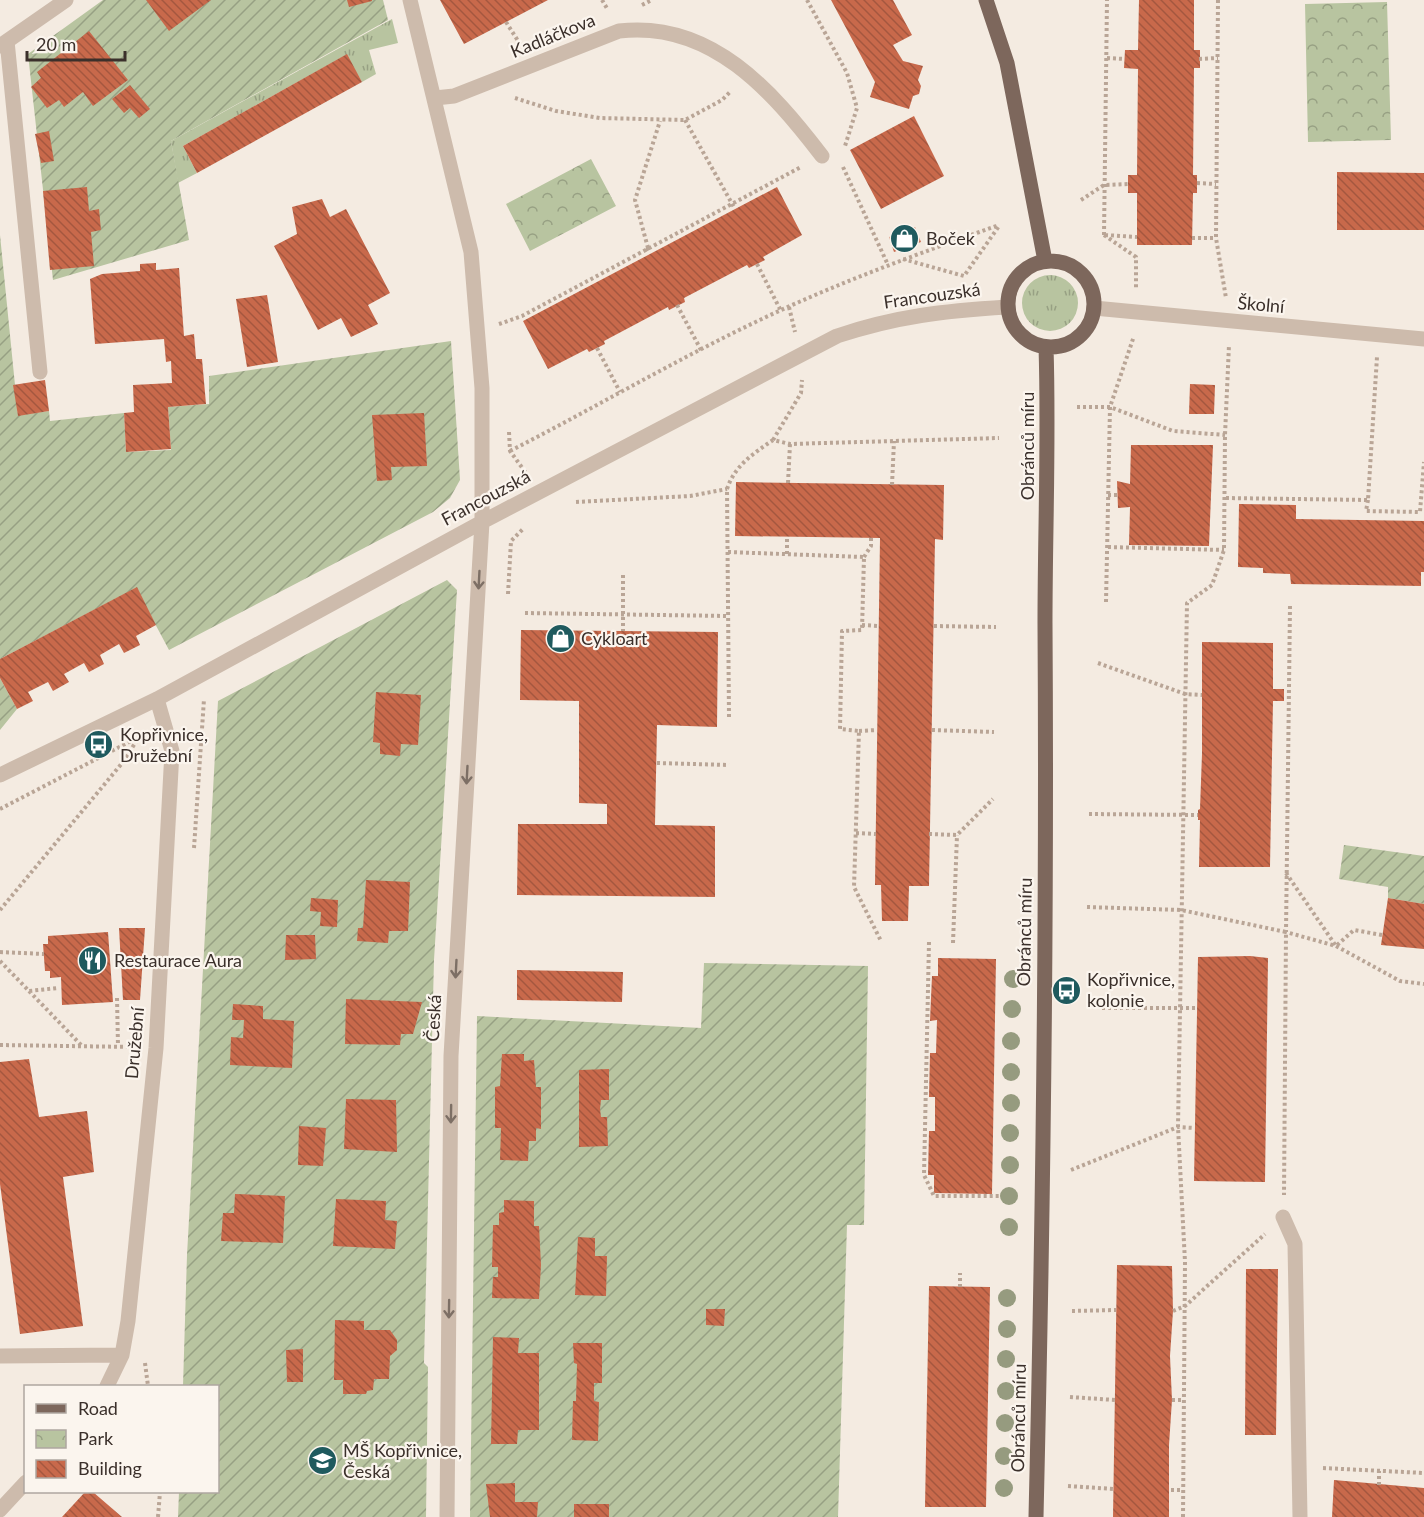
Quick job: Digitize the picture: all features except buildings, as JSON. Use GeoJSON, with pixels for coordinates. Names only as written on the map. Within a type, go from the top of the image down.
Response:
{"type":"FeatureCollection","features":[{"type":"Feature","properties":{"kind":"main road"},"geometry":{"type":"LineString","coordinates":[[986,0],[1006,63],[1045,261]]}},
{"type":"Feature","properties":{"kind":"main road"},"geometry":{"type":"LineString","coordinates":[[1045,261],[1068,264],[1079,271],[1088,282],[1094,308],[1090,321],[1078,337],[1060,346],[1046,347],[1032,343],[1020,334],[1011,322],[1007,307],[1008,292],[1015,278],[1026,268],[1045,261]]}},
{"type":"Feature","properties":{"kind":"main road","name":"Obránců míru"},"geometry":{"type":"LineString","coordinates":[[1036,1517],[1046,821],[1046,347]]}},
{"type":"Feature","properties":{"kind":"street"},"geometry":{"type":"LineString","coordinates":[[40,372],[3,44],[66,0]]}},
{"type":"Feature","properties":{"kind":"street"},"geometry":{"type":"LineString","coordinates":[[410,0],[471,252],[482,388],[482,522]]}},
{"type":"Feature","properties":{"kind":"street","name":"Kadláčkova"},"geometry":{"type":"LineString","coordinates":[[435,98],[454,96],[605,36],[634,30],[679,36],[723,57],[753,76],[792,117],[822,156]]}},
{"type":"Feature","properties":{"kind":"street","name":"Francouzská"},"geometry":{"type":"LineString","coordinates":[[0,775],[157,699],[482,522],[837,336],[891,319],[917,314],[1007,307]]}},
{"type":"Feature","properties":{"kind":"street","name":"Školní"},"geometry":{"type":"LineString","coordinates":[[1094,308],[1424,339]]}},
{"type":"Feature","properties":{"kind":"street","name":"Česká"},"geometry":{"type":"LineString","coordinates":[[447,1517],[451,1056],[482,522]]}},
{"type":"Feature","properties":{"kind":"street","name":"Družební"},"geometry":{"type":"LineString","coordinates":[[107,1385],[122,1355],[156,1048],[172,751],[157,699]]}},
{"type":"Feature","properties":{"kind":"street"},"geometry":{"type":"LineString","coordinates":[[1283,1217],[1295,1244],[1300,1517]]}},
{"type":"Feature","properties":{"kind":"street"},"geometry":{"type":"LineString","coordinates":[[0,1356],[122,1355]]}},
{"type":"Feature","properties":{"kind":"street"},"geometry":{"type":"LineString","coordinates":[[0,1510],[24,1484]]}},
{"type":"Feature","properties":{"kind":"path"},"geometry":{"type":"LineString","coordinates":[[807,0],[847,73],[857,108],[840,160],[888,265]]}},
{"type":"Feature","properties":{"kind":"path"},"geometry":{"type":"LineString","coordinates":[[1104,235],[1107,0]]}},
{"type":"Feature","properties":{"kind":"path"},"geometry":{"type":"LineString","coordinates":[[1183,1517],[1185,1306],[1178,1127],[1187,603],[1212,585],[1224,550],[1226,498],[1225,435],[1230,322],[1216,238],[1218,0]]}},
{"type":"Feature","properties":{"kind":"path"},"geometry":{"type":"LineString","coordinates":[[506,22],[524,50]]}},
{"type":"Feature","properties":{"kind":"path"},"geometry":{"type":"LineString","coordinates":[[1107,58],[1125,59]]}},
{"type":"Feature","properties":{"kind":"path"},"geometry":{"type":"LineString","coordinates":[[1199,59],[1218,58]]}},
{"type":"Feature","properties":{"kind":"path"},"geometry":{"type":"LineString","coordinates":[[506,95],[556,111],[589,117],[685,120],[722,100],[753,76]]}},
{"type":"Feature","properties":{"kind":"path"},"geometry":{"type":"LineString","coordinates":[[685,120],[735,209]]}},
{"type":"Feature","properties":{"kind":"path"},"geometry":{"type":"LineString","coordinates":[[650,254],[635,200],[660,121]]}},
{"type":"Feature","properties":{"kind":"path"},"geometry":{"type":"LineString","coordinates":[[499,324],[564,296],[648,248],[822,156],[840,160]]}},
{"type":"Feature","properties":{"kind":"path"},"geometry":{"type":"LineString","coordinates":[[1197,183],[1216,184]]}},
{"type":"Feature","properties":{"kind":"path"},"geometry":{"type":"LineString","coordinates":[[1081,200],[1104,185],[1128,184]]}},
{"type":"Feature","properties":{"kind":"path"},"geometry":{"type":"LineString","coordinates":[[510,451],[781,310],[903,259],[999,225],[964,276],[903,259]]}},
{"type":"Feature","properties":{"kind":"path"},"geometry":{"type":"LineString","coordinates":[[1104,235],[1137,237]]}},
{"type":"Feature","properties":{"kind":"path"},"geometry":{"type":"LineString","coordinates":[[1104,235],[1136,257],[1136,290]]}},
{"type":"Feature","properties":{"kind":"path"},"geometry":{"type":"LineString","coordinates":[[1192,238],[1216,238]]}},
{"type":"Feature","properties":{"kind":"path"},"geometry":{"type":"LineString","coordinates":[[757,264],[781,310]]}},
{"type":"Feature","properties":{"kind":"path"},"geometry":{"type":"LineString","coordinates":[[677,305],[701,350]]}},
{"type":"Feature","properties":{"kind":"path"},"geometry":{"type":"LineString","coordinates":[[789,307],[796,339]]}},
{"type":"Feature","properties":{"kind":"path"},"geometry":{"type":"LineString","coordinates":[[1106,602],[1110,407],[1134,336]]}},
{"type":"Feature","properties":{"kind":"path"},"geometry":{"type":"LineString","coordinates":[[597,348],[620,392]]}},
{"type":"Feature","properties":{"kind":"path"},"geometry":{"type":"LineString","coordinates":[[1377,356],[1366,511],[1420,512],[1424,462]]}},
{"type":"Feature","properties":{"kind":"path"},"geometry":{"type":"LineString","coordinates":[[729,717],[727,489],[731,476],[743,461],[773,440],[801,393],[802,371]]}},
{"type":"Feature","properties":{"kind":"path"},"geometry":{"type":"LineString","coordinates":[[1077,407],[1110,407],[1173,431],[1225,435]]}},
{"type":"Feature","properties":{"kind":"path"},"geometry":{"type":"LineString","coordinates":[[773,440],[790,444],[999,438]]}},
{"type":"Feature","properties":{"kind":"path"},"geometry":{"type":"LineString","coordinates":[[892,485],[894,441]]}},
{"type":"Feature","properties":{"kind":"path"},"geometry":{"type":"LineString","coordinates":[[788,483],[790,444]]}},
{"type":"Feature","properties":{"kind":"path"},"geometry":{"type":"LineString","coordinates":[[568,503],[690,496],[727,489]]}},
{"type":"Feature","properties":{"kind":"path"},"geometry":{"type":"LineString","coordinates":[[1108,495],[1118,495]]}},
{"type":"Feature","properties":{"kind":"path"},"geometry":{"type":"LineString","coordinates":[[1226,498],[1368,500]]}},
{"type":"Feature","properties":{"kind":"path"},"geometry":{"type":"LineString","coordinates":[[787,554],[788,536]]}},
{"type":"Feature","properties":{"kind":"path"},"geometry":{"type":"LineString","coordinates":[[871,538],[871,546],[864,557],[862,630],[842,631],[840,729],[878,730]]}},
{"type":"Feature","properties":{"kind":"path"},"geometry":{"type":"LineString","coordinates":[[508,594],[511,541]]}},
{"type":"Feature","properties":{"kind":"path"},"geometry":{"type":"LineString","coordinates":[[1108,548],[1224,550]]}},
{"type":"Feature","properties":{"kind":"path"},"geometry":{"type":"LineString","coordinates":[[728,552],[864,557]]}},
{"type":"Feature","properties":{"kind":"path"},"geometry":{"type":"LineString","coordinates":[[623,575],[623,631]]}},
{"type":"Feature","properties":{"kind":"path"},"geometry":{"type":"LineString","coordinates":[[1173,1311],[1185,1306],[1283,1217],[1290,606]]}},
{"type":"Feature","properties":{"kind":"path"},"geometry":{"type":"LineString","coordinates":[[525,613],[728,616]]}},
{"type":"Feature","properties":{"kind":"path"},"geometry":{"type":"LineString","coordinates":[[862,625],[879,626]]}},
{"type":"Feature","properties":{"kind":"path"},"geometry":{"type":"LineString","coordinates":[[934,626],[996,627]]}},
{"type":"Feature","properties":{"kind":"path"},"geometry":{"type":"LineString","coordinates":[[1098,663],[1185,694],[1202,694]]}},
{"type":"Feature","properties":{"kind":"path"},"geometry":{"type":"LineString","coordinates":[[932,730],[994,732]]}},
{"type":"Feature","properties":{"kind":"path"},"geometry":{"type":"LineString","coordinates":[[859,731],[854,887],[881,941]]}},
{"type":"Feature","properties":{"kind":"path"},"geometry":{"type":"LineString","coordinates":[[0,809],[139,737],[123,762],[0,910]]}},
{"type":"Feature","properties":{"kind":"path"},"geometry":{"type":"LineString","coordinates":[[657,763],[729,765]]}},
{"type":"Feature","properties":{"kind":"path"},"geometry":{"type":"LineString","coordinates":[[953,942],[957,835],[993,799]]}},
{"type":"Feature","properties":{"kind":"path"},"geometry":{"type":"LineString","coordinates":[[1089,814],[1198,815]]}},
{"type":"Feature","properties":{"kind":"path"},"geometry":{"type":"LineString","coordinates":[[856,833],[876,834]]}},
{"type":"Feature","properties":{"kind":"path"},"geometry":{"type":"LineString","coordinates":[[929,834],[957,835]]}},
{"type":"Feature","properties":{"kind":"path"},"geometry":{"type":"LineString","coordinates":[[1286,872],[1336,946]]}},
{"type":"Feature","properties":{"kind":"path"},"geometry":{"type":"LineString","coordinates":[[1088,907],[1181,910],[1286,932],[1336,946],[1400,981],[1424,984]]}},
{"type":"Feature","properties":{"kind":"path"},"geometry":{"type":"LineString","coordinates":[[1336,946],[1354,930],[1383,935]]}},
{"type":"Feature","properties":{"kind":"path"},"geometry":{"type":"LineString","coordinates":[[929,942],[928,1075],[924,1175],[934,1196],[1004,1196]]}},
{"type":"Feature","properties":{"kind":"path"},"geometry":{"type":"LineString","coordinates":[[0,952],[44,954]]}},
{"type":"Feature","properties":{"kind":"path"},"geometry":{"type":"LineString","coordinates":[[0,961],[83,1047]]}},
{"type":"Feature","properties":{"kind":"path"},"geometry":{"type":"LineString","coordinates":[[28,992],[58,988]]}},
{"type":"Feature","properties":{"kind":"path"},"geometry":{"type":"LineString","coordinates":[[117,998],[118,1046]]}},
{"type":"Feature","properties":{"kind":"path"},"geometry":{"type":"LineString","coordinates":[[1102,1008],[1196,1008]]}},
{"type":"Feature","properties":{"kind":"path"},"geometry":{"type":"LineString","coordinates":[[0,1045],[156,1048]]}},
{"type":"Feature","properties":{"kind":"path"},"geometry":{"type":"LineString","coordinates":[[1071,1170],[1178,1127],[1194,1128]]}},
{"type":"Feature","properties":{"kind":"path"},"geometry":{"type":"LineString","coordinates":[[960,1273],[960,1287]]}},
{"type":"Feature","properties":{"kind":"path"},"geometry":{"type":"LineString","coordinates":[[1072,1311],[1116,1310]]}},
{"type":"Feature","properties":{"kind":"path"},"geometry":{"type":"LineString","coordinates":[[1070,1397],[1115,1400]]}},
{"type":"Feature","properties":{"kind":"path"},"geometry":{"type":"LineString","coordinates":[[1172,1400],[1183,1400]]}},
{"type":"Feature","properties":{"kind":"path"},"geometry":{"type":"LineString","coordinates":[[1300,1467],[1424,1473]]}},
{"type":"Feature","properties":{"kind":"path"},"geometry":{"type":"LineString","coordinates":[[1379,1471],[1379,1485]]}},
{"type":"Feature","properties":{"kind":"path"},"geometry":{"type":"LineString","coordinates":[[1068,1486],[1113,1489]]}},
{"type":"Feature","properties":{"kind":"path"},"geometry":{"type":"LineString","coordinates":[[1171,1490],[1183,1490]]}},
{"type":"Feature","properties":{"kind":"path"},"geometry":{"type":"LineString","coordinates":[[158,1517],[160,1493]]}},
{"type":"Feature","properties":{"kind":"green space"},"geometry":{"type":"Polygon","coordinates":[[[103,0],[383,0],[388,20],[171,141],[189,240],[53,280],[28,54],[103,0]]]}},
{"type":"Feature","properties":{"kind":"green space"},"geometry":{"type":"Polygon","coordinates":[[[1387,2],[1391,140],[1308,142],[1305,4],[1387,2]]]}},
{"type":"Feature","properties":{"kind":"green space"},"geometry":{"type":"Polygon","coordinates":[[[392,19],[398,43],[369,50],[376,74],[362,82],[346,55],[183,146],[197,173],[178,183],[171,141],[392,19]]]}},
{"type":"Feature","properties":{"kind":"green space"},"geometry":{"type":"Polygon","coordinates":[[[591,159],[616,206],[530,251],[506,204],[591,159]]]}},
{"type":"Feature","properties":{"kind":"green space"},"geometry":{"type":"Polygon","coordinates":[[[0,235],[18,415],[49,411],[50,421],[124,413],[126,452],[171,450],[168,407],[209,404],[209,376],[451,341],[460,480],[450,498],[433,512],[169,650],[136,588],[0,659],[0,235]]]}},
{"type":"Feature","properties":{"kind":"green space"},"geometry":{"type":"Polygon","coordinates":[[[1050,275],[1061,277],[1070,283],[1076,292],[1078,303],[1076,314],[1070,323],[1061,329],[1050,331],[1039,329],[1030,323],[1024,314],[1022,303],[1024,292],[1030,283],[1039,277],[1050,275]]]}},
{"type":"Feature","properties":{"kind":"green space"},"geometry":{"type":"Polygon","coordinates":[[[447,580],[457,590],[434,960],[424,1363],[428,1367],[426,1517],[178,1517],[179,1493],[219,1493],[219,1385],[183,1385],[187,1255],[218,701],[447,580]]]}},
{"type":"Feature","properties":{"kind":"green space"},"geometry":{"type":"Polygon","coordinates":[[[0,678],[17,709],[0,730],[0,678]]]}},
{"type":"Feature","properties":{"kind":"green space"},"geometry":{"type":"Polygon","coordinates":[[[1344,845],[1424,856],[1424,904],[1388,898],[1388,887],[1339,879],[1344,845]]]}},
{"type":"Feature","properties":{"kind":"green space"},"geometry":{"type":"Polygon","coordinates":[[[704,963],[868,966],[864,1225],[847,1225],[838,1517],[470,1517],[477,1016],[701,1028],[704,963]]]}},
{"type":"Feature","properties":{"kind":"place","name":"Boček"},"geometry":{"type":"Point","coordinates":[905,239]}},
{"type":"Feature","properties":{"kind":"place","name":"Cykloart"},"geometry":{"type":"Point","coordinates":[560,639]}},
{"type":"Feature","properties":{"kind":"place","name":"Kopřivnice, Družební"},"geometry":{"type":"Point","coordinates":[99,745]}},
{"type":"Feature","properties":{"kind":"place","name":"Restaurace Aura"},"geometry":{"type":"Point","coordinates":[93,961]}},
{"type":"Feature","properties":{"kind":"place","name":"Kopřivnice, kolonie"},"geometry":{"type":"Point","coordinates":[1066,990]}},
{"type":"Feature","properties":{"kind":"place","name":"MŠ Kopřivnice, Česká"},"geometry":{"type":"Point","coordinates":[322,1461]}}]}
